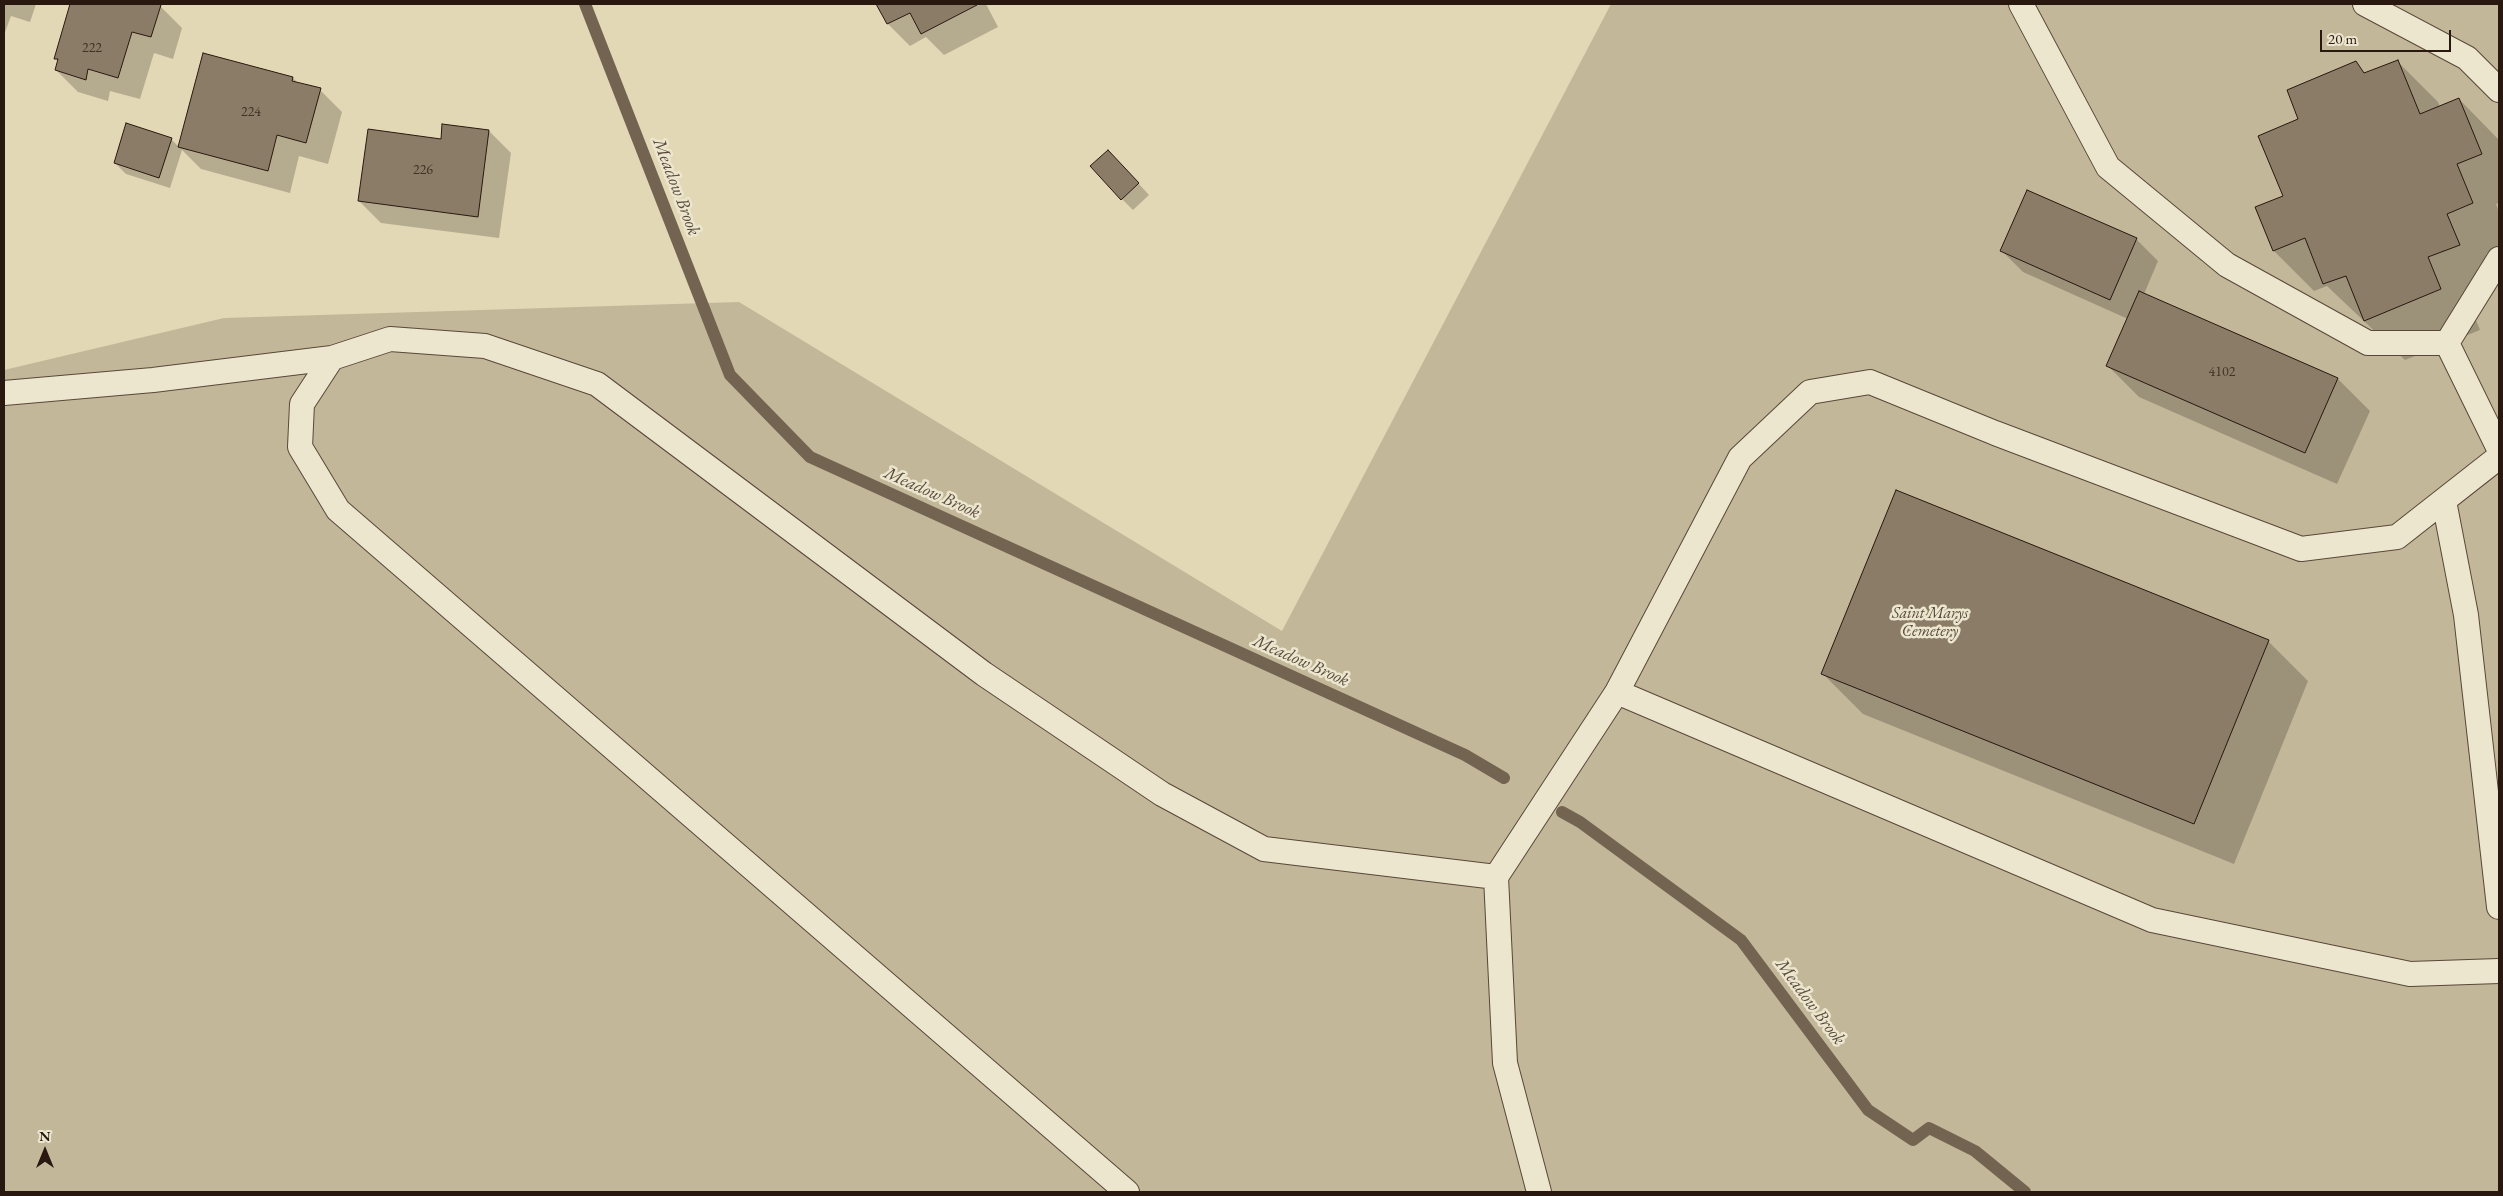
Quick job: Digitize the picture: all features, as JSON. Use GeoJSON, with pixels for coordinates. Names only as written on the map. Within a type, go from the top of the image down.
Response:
{"type":"FeatureCollection","features":[{"type":"Feature","properties":{"kind":"lane"},"geometry":{"type":"LineString","coordinates":[[2021,4],[2108,167],[2227,265],[2368,343],[2447,343]]}},
{"type":"Feature","properties":{"kind":"lane"},"geometry":{"type":"LineString","coordinates":[[2365,4],[2467,58],[2499,90]]}},
{"type":"Feature","properties":{"kind":"lane"},"geometry":{"type":"LineString","coordinates":[[2447,343],[2499,258]]}},
{"type":"Feature","properties":{"kind":"lane"},"geometry":{"type":"LineString","coordinates":[[4,394],[153,380],[332,358],[390,339],[485,346],[597,384],[984,674],[1162,794],[1264,848],[1496,877]]}},
{"type":"Feature","properties":{"kind":"lane"},"geometry":{"type":"LineString","coordinates":[[2447,343],[2499,449]]}},
{"type":"Feature","properties":{"kind":"lane"},"geometry":{"type":"LineString","coordinates":[[332,358],[302,404],[300,447],[338,510],[1127,1192]]}},
{"type":"Feature","properties":{"kind":"lane"},"geometry":{"type":"LineString","coordinates":[[1539,1192],[1505,1062],[1496,877],[1618,692],[1740,458],[1810,392],[1870,382],[2004,436],[2301,548],[2397,537],[2499,457]]}},
{"type":"Feature","properties":{"kind":"lane"},"geometry":{"type":"LineString","coordinates":[[2444,501],[2466,615],[2499,906]]}},
{"type":"Feature","properties":{"kind":"lane"},"geometry":{"type":"LineString","coordinates":[[1618,692],[2152,920],[2410,974],[2499,971]]}},
{"type":"Feature","properties":{"kind":"green space","name":"Saint Marys Cemetery"},"geometry":{"type":"Polygon","coordinates":[[[1611,4],[2499,4],[2499,1192],[4,1192],[4,370],[224,318],[739,302],[1282,631],[1611,4]]]}},
{"type":"Feature","properties":{"kind":"building"},"geometry":{"type":"Polygon","coordinates":[[[70,4],[161,5],[151,37],[132,32],[118,78],[88,69],[86,80],[55,70],[58,59],[54,59],[70,4]]]}},
{"type":"Feature","properties":{"kind":"building"},"geometry":{"type":"Polygon","coordinates":[[[876,4],[977,5],[921,34],[910,13],[887,24],[876,4]]]}},
{"type":"Feature","properties":{"kind":"building"},"geometry":{"type":"Polygon","coordinates":[[[203,53],[293,77],[292,81],[321,88],[306,143],[277,135],[268,171],[178,147],[203,53]]]}},
{"type":"Feature","properties":{"kind":"building"},"geometry":{"type":"Polygon","coordinates":[[[2398,60],[2420,114],[2459,98],[2482,154],[2457,164],[2473,203],[2447,214],[2460,245],[2428,257],[2441,289],[2364,321],[2346,276],[2323,284],[2305,238],[2273,251],[2255,207],[2283,196],[2258,136],[2298,119],[2287,90],[2356,61],[2364,73],[2398,60]]]}},
{"type":"Feature","properties":{"kind":"building"},"geometry":{"type":"Polygon","coordinates":[[[126,123],[172,138],[159,178],[114,163],[126,123]]]}},
{"type":"Feature","properties":{"kind":"building"},"geometry":{"type":"Polygon","coordinates":[[[442,124],[489,130],[478,217],[358,201],[368,129],[441,139],[442,124]]]}},
{"type":"Feature","properties":{"kind":"building"},"geometry":{"type":"Polygon","coordinates":[[[1108,150],[1139,183],[1121,200],[1090,166],[1108,150]]]}},
{"type":"Feature","properties":{"kind":"building"},"geometry":{"type":"Polygon","coordinates":[[[2027,190],[2137,238],[2110,300],[2000,251],[2027,190]]]}},
{"type":"Feature","properties":{"kind":"building"},"geometry":{"type":"Polygon","coordinates":[[[2139,291],[2338,378],[2305,453],[2106,366],[2139,291]]]}},
{"type":"Feature","properties":{"kind":"building"},"geometry":{"type":"Polygon","coordinates":[[[1896,490],[2269,640],[2194,824],[1821,674],[1896,490]]]}},
{"type":"Feature","properties":{"kind":"waterway","name":"Meadow Brook"},"geometry":{"type":"LineString","coordinates":[[585,4],[730,375],[810,457],[1465,755],[1504,778]]}},
{"type":"Feature","properties":{"kind":"waterway","name":"Meadow Brook"},"geometry":{"type":"LineString","coordinates":[[1562,812],[1580,822],[1741,940],[1868,1110],[1913,1140],[1929,1128],[1975,1151],[2025,1192]]}}]}
